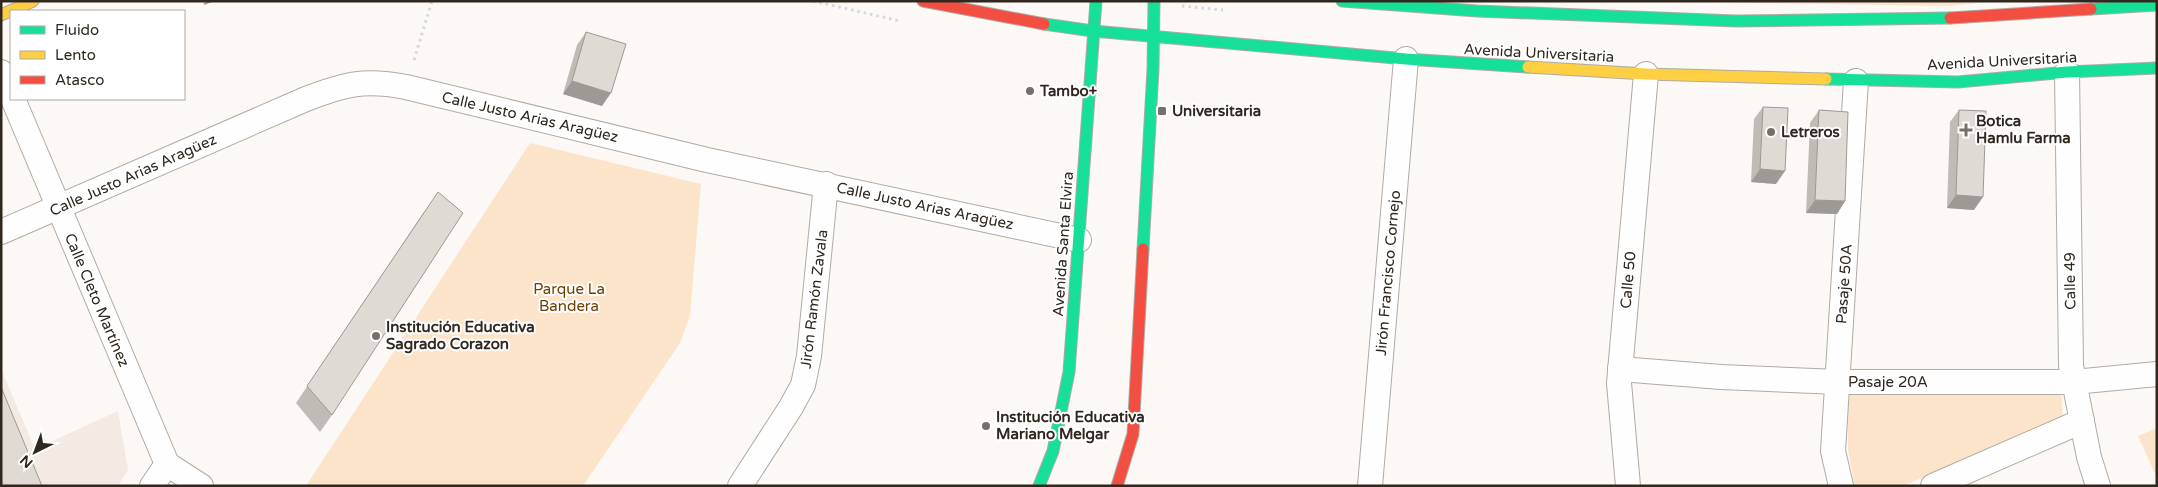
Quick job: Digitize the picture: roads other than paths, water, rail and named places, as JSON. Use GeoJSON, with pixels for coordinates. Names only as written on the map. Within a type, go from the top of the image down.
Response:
{"type":"FeatureCollection","features":[{"type":"Feature","properties":{"kind":"main road"},"geometry":{"type":"LineString","coordinates":[[12,10],[33,1]]}},
{"type":"Feature","properties":{"kind":"main road","name":"Avenida Universitaria"},"geometry":{"type":"LineString","coordinates":[[923,1],[1035,23],[1152,37],[1406,59],[1646,74],[1856,81],[1958,82],[2067,72],[2157,68]]}},
{"type":"Feature","properties":{"kind":"main road","name":"Avenida Santa Elvira"},"geometry":{"type":"LineString","coordinates":[[1039,486],[1053,451],[1069,372],[1096,1]]}},
{"type":"Feature","properties":{"kind":"main road"},"geometry":{"type":"LineString","coordinates":[[1117,486],[1133,434],[1153,69],[1154,1]]}},
{"type":"Feature","properties":{"kind":"main road"},"geometry":{"type":"LineString","coordinates":[[1342,1],[1477,11],[1736,21],[1926,20],[2157,5]]}},
{"type":"Feature","properties":{"kind":"street","name":"Jirón Francisco Cornejo"},"geometry":{"type":"LineString","coordinates":[[1370,486],[1406,59]]}},
{"type":"Feature","properties":{"kind":"street","name":"Calle Cleto Martínez"},"geometry":{"type":"LineString","coordinates":[[1,72],[10,92]]}},
{"type":"Feature","properties":{"kind":"street","name":"Calle 49"},"geometry":{"type":"LineString","coordinates":[[2067,72],[2071,366],[2089,458],[2098,486]]}},
{"type":"Feature","properties":{"kind":"street","name":"Calle 50"},"geometry":{"type":"LineString","coordinates":[[1628,486],[1620,399],[1620,369],[1646,74]]}},
{"type":"Feature","properties":{"kind":"street","name":"Pasaje 50A"},"geometry":{"type":"LineString","coordinates":[[1841,486],[1833,451],[1856,81]]}},
{"type":"Feature","properties":{"kind":"street","name":"Calle Justo Arias Aragüez"},"geometry":{"type":"LineString","coordinates":[[1,232],[332,89],[353,83],[371,82],[406,87],[707,160],[826,184],[1079,240]]}},
{"type":"Feature","properties":{"kind":"street","name":"Calle Cleto Martínez"},"geometry":{"type":"LineString","coordinates":[[13,100],[166,464]]}},
{"type":"Feature","properties":{"kind":"street","name":"Jirón Ramón Zavala"},"geometry":{"type":"LineString","coordinates":[[740,486],[803,385],[809,356],[826,184]]}},
{"type":"Feature","properties":{"kind":"street","name":"Pasaje 20A"},"geometry":{"type":"LineString","coordinates":[[1620,369],[1722,378],[1838,382],[2074,382],[2157,374]]}},
{"type":"Feature","properties":{"kind":"street"},"geometry":{"type":"LineString","coordinates":[[1934,486],[2082,421]]}},
{"type":"Feature","properties":{"kind":"street"},"geometry":{"type":"LineString","coordinates":[[152,486],[166,464],[200,486]]}},
{"type":"Feature","properties":{"kind":"place","name":"Tambo+"},"geometry":{"type":"Point","coordinates":[1030,91]}},
{"type":"Feature","properties":{"kind":"place","name":"Universitaria"},"geometry":{"type":"Point","coordinates":[1162,111]}},
{"type":"Feature","properties":{"kind":"place","name":"Botica Hamlu Farma"},"geometry":{"type":"Point","coordinates":[1966,130]}},
{"type":"Feature","properties":{"kind":"place","name":"Letreros"},"geometry":{"type":"Point","coordinates":[1771,132]}},
{"type":"Feature","properties":{"kind":"place","name":"Institución Educativa Sagrado Corazon"},"geometry":{"type":"Point","coordinates":[376,336]}},
{"type":"Feature","properties":{"kind":"place","name":"Institución Educativa Mariano Melgar"},"geometry":{"type":"Point","coordinates":[986,426]}},
{"type":"Feature","properties":{"kind":"park label","name":"Parque La Bandera"},"geometry":{"type":"Point","coordinates":[569,298]}}]}
